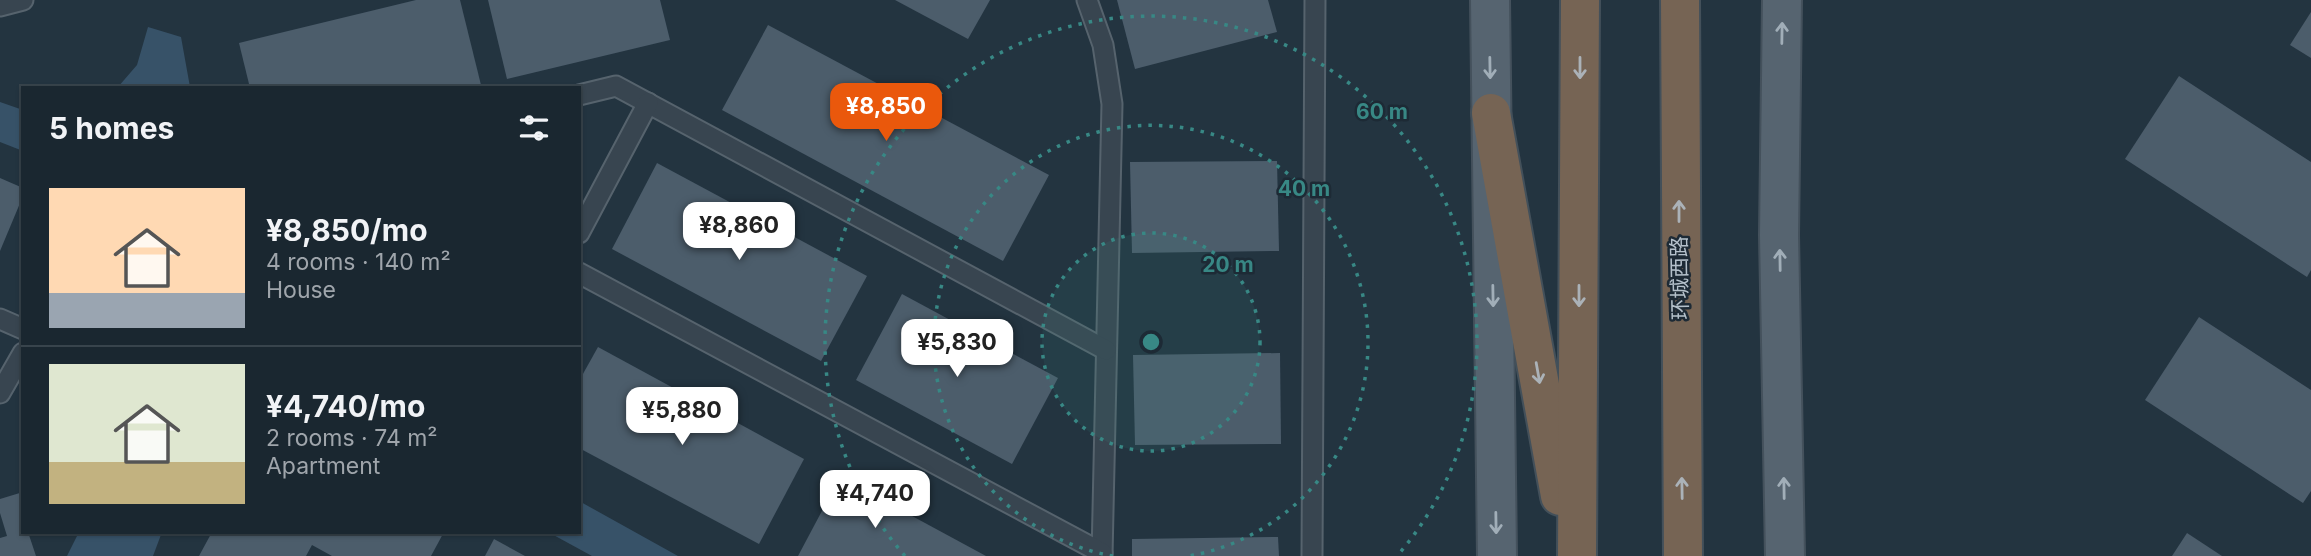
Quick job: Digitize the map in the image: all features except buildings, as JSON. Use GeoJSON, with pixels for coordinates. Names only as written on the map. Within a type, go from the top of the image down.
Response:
{"type":"FeatureCollection","features":[{"type":"Feature","properties":{"kind":"highway"},"geometry":{"type":"LineString","coordinates":[[1577,556],[1580,0]]}},
{"type":"Feature","properties":{"kind":"highway","name":"环城西路"},"geometry":{"type":"LineString","coordinates":[[1680,0],[1682,556]]}},
{"type":"Feature","properties":{"kind":"highway"},"geometry":{"type":"LineString","coordinates":[[1491,113],[1571,556]]}},
{"type":"Feature","properties":{"kind":"main road"},"geometry":{"type":"LineString","coordinates":[[1490,0],[1497,556]]}},
{"type":"Feature","properties":{"kind":"main road"},"geometry":{"type":"LineString","coordinates":[[1782,0],[1779,235],[1785,556]]}},
{"type":"Feature","properties":{"kind":"lane"},"geometry":{"type":"LineString","coordinates":[[0,6],[23,0]]}},
{"type":"Feature","properties":{"kind":"lane"},"geometry":{"type":"LineString","coordinates":[[581,273],[1102,555],[1112,104],[1103,45],[1087,0]]}},
{"type":"Feature","properties":{"kind":"lane"},"geometry":{"type":"LineString","coordinates":[[1312,556],[1315,0]]}},
{"type":"Feature","properties":{"kind":"lane"},"geometry":{"type":"LineString","coordinates":[[581,94],[616,86],[1106,350]]}},
{"type":"Feature","properties":{"kind":"lane"},"geometry":{"type":"LineString","coordinates":[[581,229],[648,103]]}},
{"type":"Feature","properties":{"kind":"lane"},"geometry":{"type":"LineString","coordinates":[[0,319],[21,328]]}},
{"type":"Feature","properties":{"kind":"lane"},"geometry":{"type":"LineString","coordinates":[[0,393],[21,356]]}},
{"type":"Feature","properties":{"kind":"water"},"geometry":{"type":"Polygon","coordinates":[[[148,27],[181,37],[190,86],[119,86],[137,65],[148,27]]]}},
{"type":"Feature","properties":{"kind":"water"},"geometry":{"type":"Polygon","coordinates":[[[0,102],[21,109],[21,150],[0,142],[0,102]]]}},
{"type":"Feature","properties":{"kind":"water"},"geometry":{"type":"Polygon","coordinates":[[[581,502],[678,556],[592,556],[552,534],[581,534],[581,502]]]}},
{"type":"Feature","properties":{"kind":"water"},"geometry":{"type":"Polygon","coordinates":[[[78,534],[161,534],[153,556],[67,556],[78,534]]]}}]}
